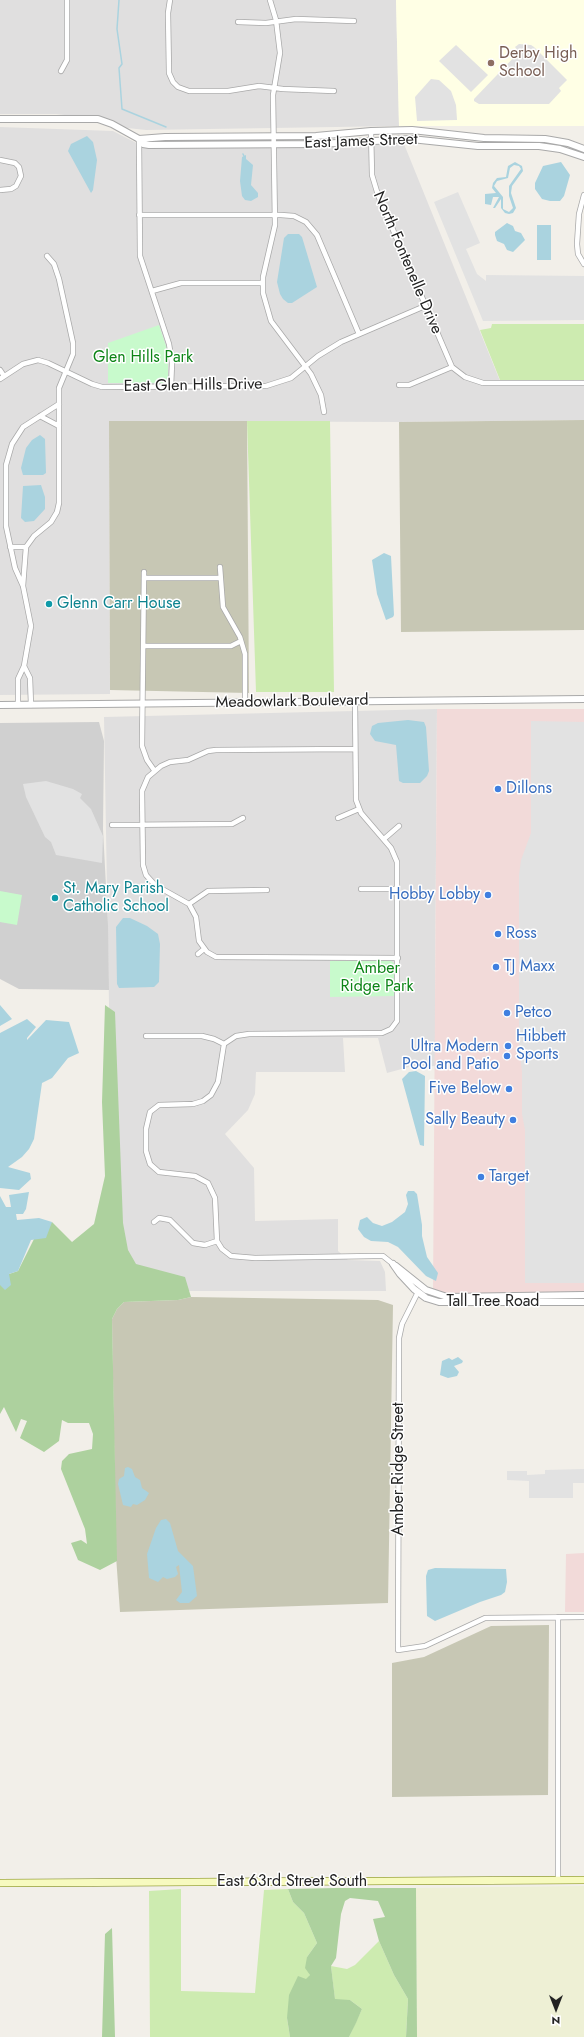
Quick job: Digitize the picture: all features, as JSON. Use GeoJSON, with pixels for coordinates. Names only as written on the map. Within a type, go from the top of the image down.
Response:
{"type":"FeatureCollection","features":[{"type":"Feature","properties":{"kind":"main road","name":"East 63rd Street South"},"geometry":{"type":"LineString","coordinates":[[0,1883],[584,1880]]}},
{"type":"Feature","properties":{"kind":"street"},"geometry":{"type":"LineString","coordinates":[[61,71],[67,60],[66,0]]}},
{"type":"Feature","properties":{"kind":"street"},"geometry":{"type":"LineString","coordinates":[[170,0],[168,13],[169,73],[176,85],[189,91],[228,91],[259,86],[334,91]]}},
{"type":"Feature","properties":{"kind":"street"},"geometry":{"type":"LineString","coordinates":[[270,0],[276,20],[280,53],[275,88],[273,137],[275,215],[263,283],[265,303],[271,321],[305,367],[319,390],[324,412]]}},
{"type":"Feature","properties":{"kind":"street"},"geometry":{"type":"LineString","coordinates":[[238,22],[266,23],[276,20],[354,21]]}},
{"type":"Feature","properties":{"kind":"street","name":"East James Street"},"geometry":{"type":"LineString","coordinates":[[0,118],[98,119],[112,124],[139,139],[143,144],[149,145],[319,144],[411,139],[478,146],[539,146],[560,149],[584,157]]}},
{"type":"Feature","properties":{"kind":"street","name":"East James Street"},"geometry":{"type":"LineString","coordinates":[[139,139],[165,137],[316,136],[371,131],[412,130],[484,138],[534,138],[556,140],[584,149]]}},
{"type":"Feature","properties":{"kind":"street","name":"North Fontenelle Drive"},"geometry":{"type":"LineString","coordinates":[[371,131],[374,184],[452,367]]}},
{"type":"Feature","properties":{"kind":"street"},"geometry":{"type":"LineString","coordinates":[[139,139],[140,256],[169,344],[172,362],[171,387]]}},
{"type":"Feature","properties":{"kind":"street"},"geometry":{"type":"LineString","coordinates":[[0,160],[15,162],[20,169],[21,176],[16,186],[11,189],[0,190]]}},
{"type":"Feature","properties":{"kind":"street"},"geometry":{"type":"LineString","coordinates":[[584,195],[579,214],[576,244],[578,254],[584,264]]}},
{"type":"Feature","properties":{"kind":"street"},"geometry":{"type":"LineString","coordinates":[[139,215],[289,215],[301,219],[315,232],[359,334]]}},
{"type":"Feature","properties":{"kind":"street"},"geometry":{"type":"LineString","coordinates":[[23,586],[26,547],[34,536],[51,522],[58,512],[60,384],[73,356],[73,344],[57,272],[54,264],[47,256]]}},
{"type":"Feature","properties":{"kind":"street"},"geometry":{"type":"LineString","coordinates":[[152,291],[181,283],[263,283]]}},
{"type":"Feature","properties":{"kind":"street","name":"East Glen Hills Drive"},"geometry":{"type":"LineString","coordinates":[[2,378],[23,364],[31,361],[43,361],[92,384],[102,387],[266,386],[291,378],[329,348],[425,306]]}},
{"type":"Feature","properties":{"kind":"street"},"geometry":{"type":"LineString","coordinates":[[399,385],[409,385],[452,367],[465,378],[483,383],[584,383]]}},
{"type":"Feature","properties":{"kind":"street"},"geometry":{"type":"LineString","coordinates":[[0,370],[2,378]]}},
{"type":"Feature","properties":{"kind":"street"},"geometry":{"type":"LineString","coordinates":[[18,705],[18,679],[24,666],[31,626],[23,586],[10,547],[6,526],[7,455],[17,435],[23,427],[59,404]]}},
{"type":"Feature","properties":{"kind":"street"},"geometry":{"type":"LineString","coordinates":[[40,416],[59,426]]}},
{"type":"Feature","properties":{"kind":"street"},"geometry":{"type":"LineString","coordinates":[[10,547],[26,547]]}},
{"type":"Feature","properties":{"kind":"street"},"geometry":{"type":"LineString","coordinates":[[220,567],[222,607],[242,641],[245,654],[245,702]]}},
{"type":"Feature","properties":{"kind":"street"},"geometry":{"type":"LineString","coordinates":[[144,572],[144,687],[142,704],[142,746],[147,760],[154,770]]}},
{"type":"Feature","properties":{"kind":"street"},"geometry":{"type":"LineString","coordinates":[[144,578],[220,578]]}},
{"type":"Feature","properties":{"kind":"street"},"geometry":{"type":"LineString","coordinates":[[144,646],[231,646],[242,641]]}},
{"type":"Feature","properties":{"kind":"street"},"geometry":{"type":"LineString","coordinates":[[24,666],[30,678],[31,705]]}},
{"type":"Feature","properties":{"kind":"street","name":"Meadowlark Boulevard"},"geometry":{"type":"LineString","coordinates":[[0,705],[584,699]]}},
{"type":"Feature","properties":{"kind":"street"},"geometry":{"type":"LineString","coordinates":[[154,1222],[159,1218],[174,1223],[186,1238],[193,1243],[206,1245],[217,1241],[215,1198],[211,1187],[199,1177],[164,1173],[152,1167],[147,1156],[146,1130],[148,1116],[157,1106],[163,1104],[193,1104],[203,1101],[211,1095],[218,1082],[224,1044],[236,1036],[250,1034],[382,1033],[392,1031],[396,1024],[398,1018],[397,862],[392,848],[368,822],[359,808],[356,793],[355,701]]}},
{"type":"Feature","properties":{"kind":"street"},"geometry":{"type":"LineString","coordinates":[[355,749],[216,750],[208,751],[188,760],[166,764],[154,770],[143,787],[142,859],[146,875],[155,885],[189,904],[195,914],[198,937],[204,949],[212,955],[222,958],[398,958]]}},
{"type":"Feature","properties":{"kind":"street"},"geometry":{"type":"LineString","coordinates":[[338,818],[359,808]]}},
{"type":"Feature","properties":{"kind":"street"},"geometry":{"type":"LineString","coordinates":[[112,825],[232,824],[243,818]]}},
{"type":"Feature","properties":{"kind":"street"},"geometry":{"type":"LineString","coordinates":[[384,839],[400,826]]}},
{"type":"Feature","properties":{"kind":"street"},"geometry":{"type":"LineString","coordinates":[[361,889],[398,889]]}},
{"type":"Feature","properties":{"kind":"street"},"geometry":{"type":"LineString","coordinates":[[189,904],[208,890],[267,890]]}},
{"type":"Feature","properties":{"kind":"street"},"geometry":{"type":"LineString","coordinates":[[198,954],[204,949]]}},
{"type":"Feature","properties":{"kind":"street"},"geometry":{"type":"LineString","coordinates":[[146,1036],[202,1036],[214,1039],[224,1044]]}},
{"type":"Feature","properties":{"kind":"street","name":"Tall Tree Road"},"geometry":{"type":"LineString","coordinates":[[217,1241],[225,1252],[239,1258],[383,1256],[426,1290],[446,1297],[584,1295]]}},
{"type":"Feature","properties":{"kind":"street","name":"Tall Tree Road"},"geometry":{"type":"LineString","coordinates":[[393,1264],[400,1274],[426,1298],[449,1303],[584,1302]]}},
{"type":"Feature","properties":{"kind":"street","name":"Amber Ridge Street"},"geometry":{"type":"LineString","coordinates":[[418,1292],[402,1324],[399,1338],[398,1650],[425,1646],[485,1618],[558,1617]]}},
{"type":"Feature","properties":{"kind":"street"},"geometry":{"type":"LineString","coordinates":[[558,1880],[558,1617],[584,1617]]}},
{"type":"Feature","properties":{"kind":"shaded area"},"geometry":{"type":"Polygon","coordinates":[[[0,0],[396,0],[399,126],[146,130],[118,127],[114,121],[56,114],[0,114],[0,0]]]}},
{"type":"Feature","properties":{"kind":"shaded area","name":"Derby High School"},"geometry":{"type":"Polygon","coordinates":[[[396,0],[584,0],[584,126],[399,126],[396,0]]]}},
{"type":"Feature","properties":{"kind":"shaded area"},"geometry":{"type":"Polygon","coordinates":[[[519,44],[531,45],[534,47],[567,80],[559,88],[561,91],[549,104],[479,104],[474,101],[474,99],[519,52],[515,47],[519,44]]]}},
{"type":"Feature","properties":{"kind":"shaded area"},"geometry":{"type":"Polygon","coordinates":[[[456,45],[488,75],[471,92],[439,61],[456,45]]]}},
{"type":"Feature","properties":{"kind":"shaded area"},"geometry":{"type":"Polygon","coordinates":[[[431,79],[439,80],[451,91],[456,105],[457,120],[417,121],[415,97],[431,79]]]}},
{"type":"Feature","properties":{"kind":"shaded area"},"geometry":{"type":"Polygon","coordinates":[[[0,127],[113,131],[146,148],[319,147],[404,144],[502,386],[584,385],[584,420],[399,422],[109,421],[110,694],[0,695],[0,127]]]}},
{"type":"Feature","properties":{"kind":"shaded area"},"geometry":{"type":"Polygon","coordinates":[[[458,192],[480,243],[466,249],[477,274],[486,281],[486,275],[584,276],[584,320],[483,321],[434,202],[458,192]]]}},
{"type":"Feature","properties":{"kind":"shaded area"},"geometry":{"type":"Polygon","coordinates":[[[584,420],[584,630],[401,632],[399,422],[584,420]]]}},
{"type":"Feature","properties":{"kind":"shaded area"},"geometry":{"type":"Polygon","coordinates":[[[109,421],[247,421],[249,693],[110,690],[109,421]]]}},
{"type":"Feature","properties":{"kind":"shaded area"},"geometry":{"type":"Polygon","coordinates":[[[437,709],[436,1066],[409,1067],[387,1073],[378,1038],[343,1038],[345,1072],[256,1072],[255,1094],[248,1110],[225,1134],[254,1168],[255,1221],[338,1219],[338,1251],[348,1260],[380,1261],[385,1272],[386,1291],[114,1291],[104,717],[437,709]]]}},
{"type":"Feature","properties":{"kind":"shaded area"},"geometry":{"type":"Polygon","coordinates":[[[437,709],[584,709],[584,1294],[433,1293],[437,709]]]}},
{"type":"Feature","properties":{"kind":"shaded area"},"geometry":{"type":"Polygon","coordinates":[[[531,721],[584,722],[584,1283],[525,1283],[525,1130],[522,1114],[522,1072],[519,1043],[519,875],[521,860],[531,833],[531,721]]]}},
{"type":"Feature","properties":{"kind":"shaded area"},"geometry":{"type":"Polygon","coordinates":[[[99,722],[104,741],[103,829],[108,925],[109,990],[19,989],[0,979],[0,723],[99,722]]]}},
{"type":"Feature","properties":{"kind":"shaded area"},"geometry":{"type":"Polygon","coordinates":[[[46,781],[73,789],[82,794],[80,798],[91,809],[103,836],[102,863],[56,855],[51,842],[45,837],[26,797],[23,784],[46,781]]]}},
{"type":"Feature","properties":{"kind":"shaded area"},"geometry":{"type":"Polygon","coordinates":[[[191,1297],[378,1300],[393,1305],[388,1603],[120,1612],[116,1556],[112,1319],[117,1309],[124,1302],[178,1300],[191,1297]]]}},
{"type":"Feature","properties":{"kind":"shaded area"},"geometry":{"type":"Polygon","coordinates":[[[584,1469],[584,1483],[573,1483],[573,1498],[529,1498],[529,1481],[507,1480],[507,1471],[527,1471],[527,1475],[545,1474],[545,1470],[584,1469]]]}},
{"type":"Feature","properties":{"kind":"shaded area"},"geometry":{"type":"Polygon","coordinates":[[[584,1553],[584,1612],[565,1612],[566,1554],[584,1553]]]}},
{"type":"Feature","properties":{"kind":"shaded area"},"geometry":{"type":"Polygon","coordinates":[[[549,1625],[548,1795],[392,1797],[392,1663],[424,1657],[491,1626],[549,1625]]]}},
{"type":"Feature","properties":{"kind":"shaded area"},"geometry":{"type":"Polygon","coordinates":[[[584,1886],[584,2037],[417,2037],[416,1888],[584,1886]]]}},
{"type":"Feature","properties":{"kind":"green space"},"geometry":{"type":"Polygon","coordinates":[[[492,324],[584,324],[584,380],[500,380],[480,330],[491,328],[492,324]]]}},
{"type":"Feature","properties":{"kind":"green space","name":"Glen Hills Park"},"geometry":{"type":"Polygon","coordinates":[[[159,325],[168,352],[168,383],[108,383],[108,343],[159,325]]]}},
{"type":"Feature","properties":{"kind":"green space"},"geometry":{"type":"Polygon","coordinates":[[[247,421],[330,421],[334,692],[256,692],[247,421]]]}},
{"type":"Feature","properties":{"kind":"green space"},"geometry":{"type":"Polygon","coordinates":[[[0,891],[22,895],[17,925],[0,922],[0,891]]]}},
{"type":"Feature","properties":{"kind":"green space","name":"Amber Ridge Park"},"geometry":{"type":"Polygon","coordinates":[[[330,961],[391,961],[395,964],[394,996],[330,997],[330,961]]]}},
{"type":"Feature","properties":{"kind":"green space"},"geometry":{"type":"Polygon","coordinates":[[[105,1005],[115,1012],[123,1223],[128,1250],[136,1264],[185,1277],[191,1297],[178,1300],[124,1302],[117,1309],[112,1319],[117,1561],[100,1570],[78,1560],[71,1543],[81,1540],[87,1544],[85,1529],[61,1469],[62,1461],[69,1454],[92,1449],[93,1434],[89,1423],[68,1423],[62,1420],[59,1441],[44,1452],[20,1438],[27,1421],[21,1419],[16,1432],[4,1407],[0,1414],[0,1277],[18,1271],[37,1233],[52,1222],[72,1242],[94,1224],[105,1176],[102,1102],[105,1005]]]}},
{"type":"Feature","properties":{"kind":"green space"},"geometry":{"type":"Polygon","coordinates":[[[416,1888],[417,2037],[406,2037],[408,1999],[394,1975],[379,1941],[373,1919],[385,1917],[378,1901],[350,1898],[345,1901],[341,1914],[336,1958],[331,1966],[335,1999],[350,2000],[362,2009],[356,2023],[349,2037],[290,2037],[287,2018],[289,1995],[298,1976],[306,1979],[310,1975],[305,1968],[307,1957],[317,1943],[304,1913],[293,1902],[288,1889],[416,1888]]]}},
{"type":"Feature","properties":{"kind":"green space"},"geometry":{"type":"Polygon","coordinates":[[[181,1889],[181,1991],[255,1993],[264,1890],[288,1889],[293,1902],[304,1913],[317,1943],[307,1957],[310,1975],[287,2018],[290,2037],[150,2037],[149,1891],[181,1889]]]}},
{"type":"Feature","properties":{"kind":"green space"},"geometry":{"type":"Polygon","coordinates":[[[112,1928],[115,2037],[102,2037],[105,1934],[112,1928]]]}},
{"type":"Feature","properties":{"kind":"green space"},"geometry":{"type":"Polygon","coordinates":[[[379,1941],[394,1975],[408,1999],[406,2037],[349,2037],[362,2009],[350,2000],[335,2000],[331,1966],[347,1969],[355,1965],[379,1941]]]}},
{"type":"Feature","properties":{"kind":"water"},"geometry":{"type":"Polygon","coordinates":[[[87,136],[93,142],[97,160],[93,190],[91,193],[68,151],[71,144],[87,136]]]}},
{"type":"Feature","properties":{"kind":"water"},"geometry":{"type":"Polygon","coordinates":[[[246,155],[246,159],[253,165],[251,185],[258,193],[258,197],[251,201],[245,200],[242,196],[240,181],[242,157],[246,155]]]}},
{"type":"Feature","properties":{"kind":"water"},"geometry":{"type":"Polygon","coordinates":[[[515,162],[522,166],[523,171],[512,186],[511,193],[516,208],[513,213],[509,214],[505,213],[501,208],[501,199],[495,208],[493,208],[499,197],[493,197],[491,205],[485,204],[485,194],[496,193],[492,188],[493,183],[497,178],[506,177],[508,166],[515,162]],[[514,165],[510,168],[508,178],[497,181],[494,186],[503,197],[503,209],[509,212],[513,208],[509,196],[509,186],[521,169],[519,166],[514,165]]]}},
{"type":"Feature","properties":{"kind":"water"},"geometry":{"type":"Polygon","coordinates":[[[561,162],[570,175],[564,196],[560,201],[542,199],[535,189],[535,183],[543,166],[561,162]]]}},
{"type":"Feature","properties":{"kind":"water"},"geometry":{"type":"Polygon","coordinates":[[[507,223],[513,226],[515,231],[521,233],[525,240],[513,252],[507,250],[504,244],[497,241],[495,235],[495,232],[507,223]]]}},
{"type":"Feature","properties":{"kind":"water"},"geometry":{"type":"Polygon","coordinates":[[[537,225],[551,225],[551,260],[537,260],[537,225]]]}},
{"type":"Feature","properties":{"kind":"water"},"geometry":{"type":"Polygon","coordinates":[[[288,234],[299,234],[302,237],[317,287],[292,303],[288,303],[283,299],[277,282],[284,238],[288,234]]]}},
{"type":"Feature","properties":{"kind":"water"},"geometry":{"type":"Polygon","coordinates":[[[40,435],[45,439],[46,473],[43,475],[23,475],[21,468],[26,448],[32,440],[40,435]]]}},
{"type":"Feature","properties":{"kind":"water"},"geometry":{"type":"Polygon","coordinates":[[[41,485],[45,497],[45,509],[34,521],[25,522],[21,518],[23,486],[41,485]]]}},
{"type":"Feature","properties":{"kind":"water"},"geometry":{"type":"Polygon","coordinates":[[[384,553],[391,556],[394,615],[386,620],[377,594],[372,560],[384,553]]]}},
{"type":"Feature","properties":{"kind":"water"},"geometry":{"type":"Polygon","coordinates":[[[408,720],[424,722],[426,727],[429,771],[427,776],[420,783],[403,783],[399,781],[396,745],[375,741],[370,734],[372,726],[378,723],[408,720]]]}},
{"type":"Feature","properties":{"kind":"water"},"geometry":{"type":"Polygon","coordinates":[[[123,918],[130,918],[147,926],[158,934],[160,944],[159,982],[154,987],[119,988],[117,984],[116,927],[123,918]]]}},
{"type":"Feature","properties":{"kind":"water"},"geometry":{"type":"Polygon","coordinates":[[[0,1005],[12,1019],[0,1026],[0,1005]]]}},
{"type":"Feature","properties":{"kind":"water"},"geometry":{"type":"Polygon","coordinates":[[[27,1019],[36,1027],[27,1040],[46,1020],[69,1022],[79,1053],[68,1058],[52,1078],[42,1083],[34,1139],[29,1149],[22,1157],[8,1167],[30,1173],[31,1179],[19,1190],[0,1188],[0,1033],[27,1019]]]}},
{"type":"Feature","properties":{"kind":"water"},"geometry":{"type":"Polygon","coordinates":[[[416,1071],[425,1076],[424,1146],[420,1145],[402,1079],[409,1072],[416,1071]]]}},
{"type":"Feature","properties":{"kind":"water"},"geometry":{"type":"Polygon","coordinates":[[[408,1191],[414,1191],[417,1194],[422,1225],[422,1236],[427,1257],[438,1273],[436,1281],[426,1276],[398,1247],[388,1242],[371,1241],[364,1237],[358,1229],[360,1220],[367,1217],[373,1223],[382,1226],[392,1222],[405,1212],[408,1204],[406,1195],[408,1191]]]}},
{"type":"Feature","properties":{"kind":"water"},"geometry":{"type":"Polygon","coordinates":[[[29,1192],[26,1209],[23,1214],[16,1214],[17,1220],[39,1218],[52,1222],[46,1238],[31,1240],[18,1271],[9,1274],[11,1285],[5,1290],[0,1285],[0,1196],[6,1207],[11,1207],[9,1195],[29,1192]]]}},
{"type":"Feature","properties":{"kind":"water"},"geometry":{"type":"Polygon","coordinates":[[[458,1357],[463,1361],[462,1363],[454,1366],[459,1372],[457,1376],[448,1378],[440,1375],[442,1361],[449,1358],[452,1360],[458,1357]]]}},
{"type":"Feature","properties":{"kind":"water"},"geometry":{"type":"Polygon","coordinates":[[[128,1467],[132,1469],[135,1477],[140,1480],[142,1488],[149,1493],[145,1500],[137,1505],[133,1504],[131,1507],[123,1505],[118,1484],[119,1479],[124,1476],[125,1468],[128,1467]]]}},
{"type":"Feature","properties":{"kind":"water"},"geometry":{"type":"Polygon","coordinates":[[[166,1519],[170,1523],[178,1551],[193,1566],[197,1596],[189,1603],[180,1603],[176,1600],[182,1592],[179,1565],[176,1567],[178,1574],[175,1577],[167,1579],[163,1577],[158,1582],[149,1578],[147,1554],[156,1528],[161,1520],[166,1519]]]}},
{"type":"Feature","properties":{"kind":"water"},"geometry":{"type":"Polygon","coordinates":[[[435,1568],[506,1569],[507,1582],[505,1592],[501,1595],[435,1621],[427,1616],[426,1576],[428,1570],[435,1568]]]}},
{"type":"Feature","properties":{"kind":"waterway"},"geometry":{"type":"LineString","coordinates":[[119,0],[117,29],[122,64],[119,68],[122,109],[166,127]]}},
{"type":"Feature","properties":{"kind":"place","name":"Derby High School"},"geometry":{"type":"Point","coordinates":[491,63]}},
{"type":"Feature","properties":{"kind":"place","name":"Glenn Carr House"},"geometry":{"type":"Point","coordinates":[49,604]}},
{"type":"Feature","properties":{"kind":"place","name":"Dillons"},"geometry":{"type":"Point","coordinates":[498,789]}},
{"type":"Feature","properties":{"kind":"place","name":"Hobby Lobby"},"geometry":{"type":"Point","coordinates":[488,895]}},
{"type":"Feature","properties":{"kind":"place","name":"St. Mary Parish Catholic School"},"geometry":{"type":"Point","coordinates":[55,898]}},
{"type":"Feature","properties":{"kind":"place","name":"Ross"},"geometry":{"type":"Point","coordinates":[498,934]}},
{"type":"Feature","properties":{"kind":"place","name":"TJ Maxx"},"geometry":{"type":"Point","coordinates":[496,967]}},
{"type":"Feature","properties":{"kind":"place","name":"Petco"},"geometry":{"type":"Point","coordinates":[507,1013]}},
{"type":"Feature","properties":{"kind":"place","name":"Hibbett Sports"},"geometry":{"type":"Point","coordinates":[508,1046]}},
{"type":"Feature","properties":{"kind":"place","name":"Ultra Modern Pool and Patio"},"geometry":{"type":"Point","coordinates":[507,1056]}},
{"type":"Feature","properties":{"kind":"place","name":"Five Below"},"geometry":{"type":"Point","coordinates":[509,1089]}},
{"type":"Feature","properties":{"kind":"place","name":"Sally Beauty"},"geometry":{"type":"Point","coordinates":[513,1120]}},
{"type":"Feature","properties":{"kind":"place","name":"Target"},"geometry":{"type":"Point","coordinates":[481,1177]}}]}
